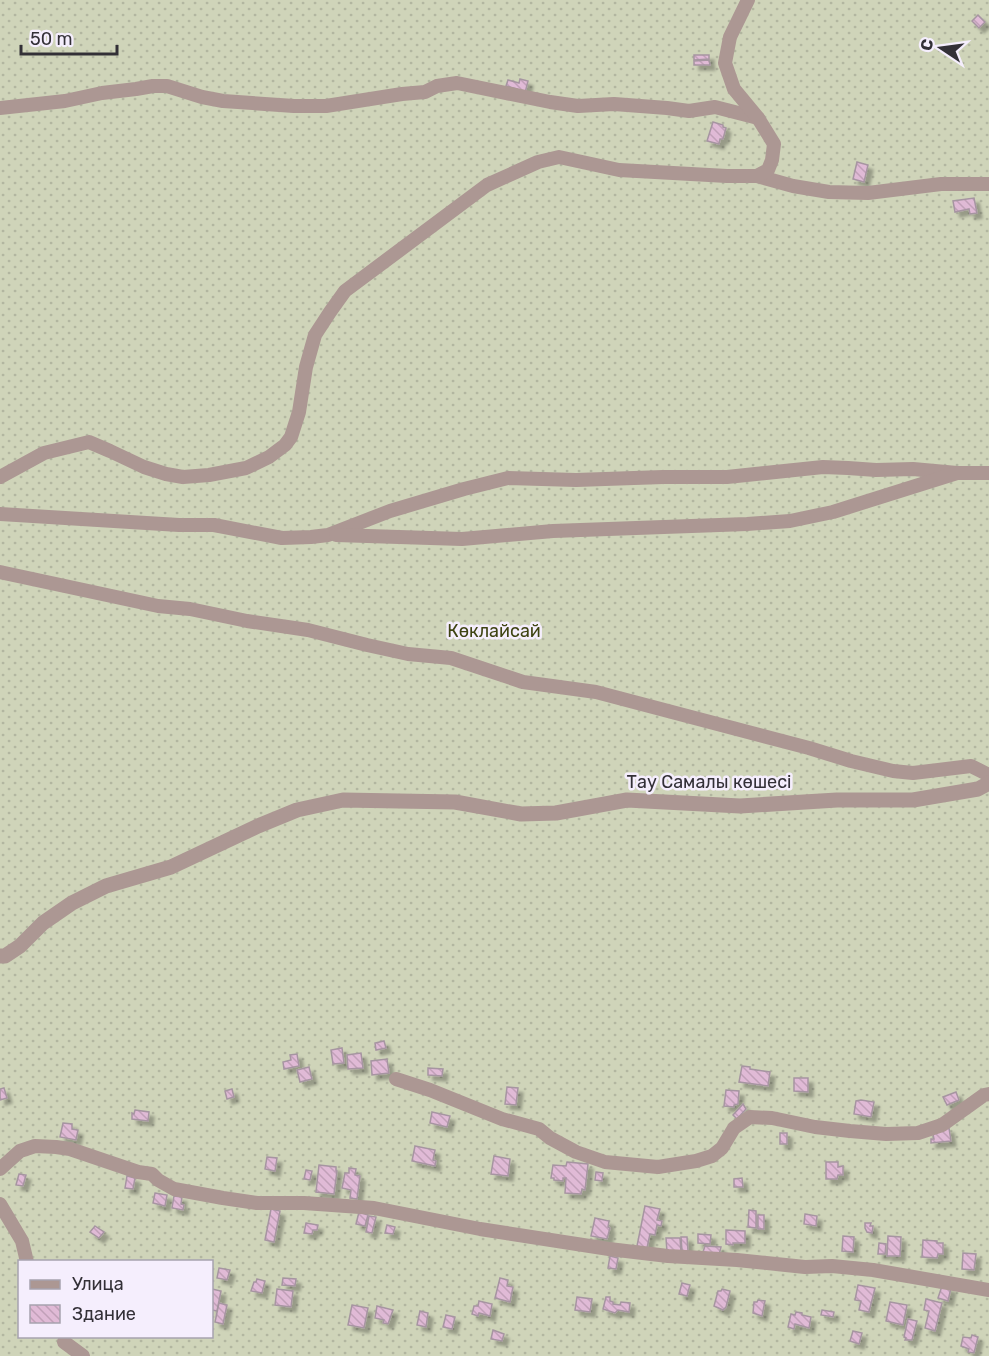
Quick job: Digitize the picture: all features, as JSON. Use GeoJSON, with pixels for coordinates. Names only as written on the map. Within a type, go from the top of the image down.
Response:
{"type":"FeatureCollection","features":[{"type":"Feature","properties":{"kind":"street"},"geometry":{"type":"LineString","coordinates":[[748,0],[730,37],[725,63],[734,89],[758,118],[774,144],[768,170],[757,176]]}},
{"type":"Feature","properties":{"kind":"street"},"geometry":{"type":"LineString","coordinates":[[0,108],[66,101],[153,86],[167,86],[224,101],[326,106],[425,92],[437,86],[457,83],[578,106],[614,104],[689,111],[715,107],[758,118]]}},
{"type":"Feature","properties":{"kind":"street"},"geometry":{"type":"LineString","coordinates":[[0,477],[44,453],[90,442],[144,467],[183,477],[246,468],[268,457],[285,445],[291,437],[299,412],[306,367],[315,336],[345,291],[487,185],[538,162],[559,157],[619,170],[757,176],[793,186],[829,192],[868,193],[941,183],[989,184]]}},
{"type":"Feature","properties":{"kind":"street"},"geometry":{"type":"LineString","coordinates":[[328,535],[390,511],[508,478],[576,480],[727,477],[823,467],[989,473]]}},
{"type":"Feature","properties":{"kind":"street"},"geometry":{"type":"LineString","coordinates":[[0,514],[178,525],[214,525],[282,538],[328,535],[462,539],[553,531],[790,521],[833,512],[957,473]]}},
{"type":"Feature","properties":{"kind":"street"},"geometry":{"type":"LineString","coordinates":[[0,572],[158,606],[190,609],[247,621],[308,630],[408,654],[451,658],[523,682],[596,693],[893,771],[913,773],[971,766],[989,775]]}},
{"type":"Feature","properties":{"kind":"street","name":"Тау Самалы көшесі"},"geometry":{"type":"LineString","coordinates":[[0,956],[5,956],[20,946],[43,923],[72,903],[106,886],[171,867],[297,810],[343,800],[455,802],[521,814],[556,813],[627,800],[740,806],[837,800],[913,800],[978,789],[989,783]]}},
{"type":"Feature","properties":{"kind":"street"},"geometry":{"type":"LineString","coordinates":[[396,1079],[502,1119],[538,1129],[576,1152],[595,1159],[658,1167],[712,1156],[722,1148],[734,1128],[750,1117],[772,1118],[815,1127],[850,1131],[886,1134],[918,1133],[942,1125],[984,1095],[989,1094]]}},
{"type":"Feature","properties":{"kind":"street"},"geometry":{"type":"LineString","coordinates":[[0,1169],[20,1151],[35,1146],[56,1147],[70,1149],[138,1172],[152,1174],[174,1189],[223,1198],[257,1203],[304,1203],[374,1208],[480,1229],[609,1249],[805,1267],[832,1266],[873,1270],[989,1290]]}},
{"type":"Feature","properties":{"kind":"street"},"geometry":{"type":"LineString","coordinates":[[0,1204],[22,1241],[27,1260]]}},
{"type":"Feature","properties":{"kind":"street"},"geometry":{"type":"LineString","coordinates":[[63,1339],[70,1356]]}},
{"type":"Feature","properties":{"kind":"street"},"geometry":{"type":"LineString","coordinates":[[63,1339],[82,1356]]}},
{"type":"Feature","properties":{"kind":"green space","name":"Көклайсай"},"geometry":{"type":"Polygon","coordinates":[[[0,0],[989,0],[989,1356],[0,1356],[0,0]]]}},
{"type":"Feature","properties":{"kind":"building"},"geometry":{"type":"Polygon","coordinates":[[[978,15],[985,22],[979,28],[972,21],[978,15]]]}},
{"type":"Feature","properties":{"kind":"building"},"geometry":{"type":"Polygon","coordinates":[[[694,55],[709,55],[709,59],[694,60],[694,55]]]}},
{"type":"Feature","properties":{"kind":"building"},"geometry":{"type":"Polygon","coordinates":[[[709,60],[710,65],[694,65],[694,61],[709,60]]]}},
{"type":"Feature","properties":{"kind":"building"},"geometry":{"type":"Polygon","coordinates":[[[520,79],[528,81],[525,93],[506,86],[508,80],[519,83],[520,79]]]}},
{"type":"Feature","properties":{"kind":"building"},"geometry":{"type":"Polygon","coordinates":[[[713,122],[726,128],[719,144],[707,141],[713,122]]]}},
{"type":"Feature","properties":{"kind":"building"},"geometry":{"type":"Polygon","coordinates":[[[857,162],[868,165],[864,182],[853,179],[857,162]]]}},
{"type":"Feature","properties":{"kind":"building"},"geometry":{"type":"Polygon","coordinates":[[[974,198],[977,213],[970,214],[969,209],[955,212],[953,201],[974,198]]]}},
{"type":"Feature","properties":{"kind":"building"},"geometry":{"type":"Polygon","coordinates":[[[384,1041],[386,1048],[376,1050],[375,1043],[384,1041]]]}},
{"type":"Feature","properties":{"kind":"building"},"geometry":{"type":"Polygon","coordinates":[[[342,1048],[344,1063],[333,1064],[331,1050],[342,1048]]]}},
{"type":"Feature","properties":{"kind":"building"},"geometry":{"type":"Polygon","coordinates":[[[361,1053],[363,1068],[348,1069],[347,1055],[361,1053]]]}},
{"type":"Feature","properties":{"kind":"building"},"geometry":{"type":"Polygon","coordinates":[[[297,1054],[299,1066],[284,1069],[283,1062],[291,1060],[290,1055],[297,1054]]]}},
{"type":"Feature","properties":{"kind":"building"},"geometry":{"type":"Polygon","coordinates":[[[387,1059],[389,1073],[372,1075],[371,1061],[387,1059]]]}},
{"type":"Feature","properties":{"kind":"building"},"geometry":{"type":"Polygon","coordinates":[[[742,1066],[770,1072],[768,1086],[739,1082],[742,1066]]]}},
{"type":"Feature","properties":{"kind":"building"},"geometry":{"type":"Polygon","coordinates":[[[309,1067],[312,1079],[300,1082],[297,1070],[309,1067]]]}},
{"type":"Feature","properties":{"kind":"building"},"geometry":{"type":"Polygon","coordinates":[[[428,1068],[443,1069],[442,1076],[428,1075],[428,1068]]]}},
{"type":"Feature","properties":{"kind":"building"},"geometry":{"type":"Polygon","coordinates":[[[794,1078],[808,1078],[808,1092],[794,1091],[794,1078]]]}},
{"type":"Feature","properties":{"kind":"building"},"geometry":{"type":"Polygon","coordinates":[[[507,1087],[518,1088],[516,1105],[505,1104],[507,1087]]]}},
{"type":"Feature","properties":{"kind":"building"},"geometry":{"type":"Polygon","coordinates":[[[4,1088],[7,1098],[0,1100],[0,1089],[4,1088]]]}},
{"type":"Feature","properties":{"kind":"building"},"geometry":{"type":"Polygon","coordinates":[[[232,1089],[234,1097],[227,1099],[225,1091],[232,1089]]]}},
{"type":"Feature","properties":{"kind":"building"},"geometry":{"type":"Polygon","coordinates":[[[726,1090],[739,1091],[738,1104],[734,1107],[724,1106],[726,1090]]]}},
{"type":"Feature","properties":{"kind":"building"},"geometry":{"type":"Polygon","coordinates":[[[956,1092],[959,1100],[947,1105],[943,1097],[956,1092]]]}},
{"type":"Feature","properties":{"kind":"building"},"geometry":{"type":"Polygon","coordinates":[[[856,1101],[874,1102],[871,1117],[854,1114],[856,1101]]]}},
{"type":"Feature","properties":{"kind":"building"},"geometry":{"type":"Polygon","coordinates":[[[743,1104],[746,1109],[737,1119],[733,1115],[743,1104]]]}},
{"type":"Feature","properties":{"kind":"building"},"geometry":{"type":"Polygon","coordinates":[[[135,1110],[149,1112],[148,1121],[132,1119],[132,1113],[134,1114],[135,1110]]]}},
{"type":"Feature","properties":{"kind":"building"},"geometry":{"type":"Polygon","coordinates":[[[432,1112],[450,1116],[447,1127],[430,1123],[432,1112]]]}},
{"type":"Feature","properties":{"kind":"building"},"geometry":{"type":"Polygon","coordinates":[[[63,1123],[72,1124],[72,1129],[78,1130],[76,1140],[60,1137],[63,1123]]]}},
{"type":"Feature","properties":{"kind":"building"},"geometry":{"type":"Polygon","coordinates":[[[949,1128],[951,1141],[931,1143],[931,1139],[934,1139],[932,1130],[949,1128]]]}},
{"type":"Feature","properties":{"kind":"building"},"geometry":{"type":"Polygon","coordinates":[[[780,1133],[787,1133],[787,1144],[780,1144],[780,1133]]]}},
{"type":"Feature","properties":{"kind":"building"},"geometry":{"type":"Polygon","coordinates":[[[415,1146],[435,1150],[433,1160],[436,1161],[435,1166],[412,1161],[415,1146]]]}},
{"type":"Feature","properties":{"kind":"building"},"geometry":{"type":"Polygon","coordinates":[[[494,1156],[510,1159],[508,1176],[491,1174],[494,1156]]]}},
{"type":"Feature","properties":{"kind":"building"},"geometry":{"type":"Polygon","coordinates":[[[267,1157],[277,1158],[275,1171],[265,1169],[267,1157]]]}},
{"type":"Feature","properties":{"kind":"building"},"geometry":{"type":"Polygon","coordinates":[[[567,1162],[588,1164],[585,1190],[582,1189],[581,1194],[565,1193],[566,1178],[563,1178],[563,1181],[551,1178],[553,1165],[566,1166],[567,1162]]]}},
{"type":"Feature","properties":{"kind":"building"},"geometry":{"type":"Polygon","coordinates":[[[826,1162],[838,1162],[838,1167],[843,1166],[843,1175],[838,1175],[837,1179],[826,1179],[826,1162]]]}},
{"type":"Feature","properties":{"kind":"building"},"geometry":{"type":"Polygon","coordinates":[[[319,1165],[336,1167],[334,1194],[316,1192],[319,1165]]]}},
{"type":"Feature","properties":{"kind":"building"},"geometry":{"type":"Polygon","coordinates":[[[349,1168],[356,1169],[355,1175],[360,1176],[357,1199],[350,1198],[351,1190],[342,1188],[345,1173],[349,1173],[349,1168]]]}},
{"type":"Feature","properties":{"kind":"building"},"geometry":{"type":"Polygon","coordinates":[[[306,1170],[312,1171],[310,1180],[304,1179],[306,1170]]]}},
{"type":"Feature","properties":{"kind":"building"},"geometry":{"type":"Polygon","coordinates":[[[596,1172],[603,1173],[602,1181],[595,1180],[596,1172]]]}},
{"type":"Feature","properties":{"kind":"building"},"geometry":{"type":"Polygon","coordinates":[[[19,1174],[26,1175],[23,1186],[16,1185],[19,1174]]]}},
{"type":"Feature","properties":{"kind":"building"},"geometry":{"type":"Polygon","coordinates":[[[127,1176],[135,1178],[133,1189],[125,1188],[127,1176]]]}},
{"type":"Feature","properties":{"kind":"building"},"geometry":{"type":"Polygon","coordinates":[[[742,1178],[743,1187],[734,1187],[734,1179],[742,1178]]]}},
{"type":"Feature","properties":{"kind":"building"},"geometry":{"type":"Polygon","coordinates":[[[155,1193],[167,1195],[165,1206],[153,1203],[155,1193]]]}},
{"type":"Feature","properties":{"kind":"building"},"geometry":{"type":"Polygon","coordinates":[[[174,1196],[182,1197],[183,1210],[172,1208],[174,1196]]]}},
{"type":"Feature","properties":{"kind":"building"},"geometry":{"type":"Polygon","coordinates":[[[645,1206],[660,1209],[657,1220],[662,1221],[661,1226],[657,1225],[655,1235],[650,1234],[647,1248],[637,1246],[645,1206]]]}},
{"type":"Feature","properties":{"kind":"building"},"geometry":{"type":"Polygon","coordinates":[[[271,1209],[280,1211],[274,1242],[265,1240],[271,1209]]]}},
{"type":"Feature","properties":{"kind":"building"},"geometry":{"type":"Polygon","coordinates":[[[749,1210],[756,1211],[756,1228],[748,1227],[749,1210]]]}},
{"type":"Feature","properties":{"kind":"building"},"geometry":{"type":"Polygon","coordinates":[[[359,1212],[368,1215],[365,1226],[356,1224],[359,1212]]]}},
{"type":"Feature","properties":{"kind":"building"},"geometry":{"type":"Polygon","coordinates":[[[805,1214],[817,1216],[816,1226],[804,1224],[805,1214]]]}},
{"type":"Feature","properties":{"kind":"building"},"geometry":{"type":"Polygon","coordinates":[[[758,1215],[764,1215],[764,1229],[758,1229],[758,1215]]]}},
{"type":"Feature","properties":{"kind":"building"},"geometry":{"type":"Polygon","coordinates":[[[369,1216],[376,1217],[372,1233],[366,1232],[369,1216]]]}},
{"type":"Feature","properties":{"kind":"building"},"geometry":{"type":"Polygon","coordinates":[[[595,1218],[609,1221],[607,1239],[591,1236],[595,1218]]]}},
{"type":"Feature","properties":{"kind":"building"},"geometry":{"type":"Polygon","coordinates":[[[306,1223],[318,1225],[317,1230],[313,1230],[312,1234],[304,1233],[306,1223]]]}},
{"type":"Feature","properties":{"kind":"building"},"geometry":{"type":"Polygon","coordinates":[[[865,1223],[871,1223],[872,1233],[867,1232],[865,1223]]]}},
{"type":"Feature","properties":{"kind":"building"},"geometry":{"type":"Polygon","coordinates":[[[387,1225],[395,1227],[393,1234],[385,1233],[387,1225]]]}},
{"type":"Feature","properties":{"kind":"building"},"geometry":{"type":"Polygon","coordinates":[[[95,1226],[104,1232],[99,1238],[90,1232],[95,1226]]]}},
{"type":"Feature","properties":{"kind":"building"},"geometry":{"type":"Polygon","coordinates":[[[726,1230],[745,1231],[745,1243],[726,1244],[726,1230]]]}},
{"type":"Feature","properties":{"kind":"building"},"geometry":{"type":"Polygon","coordinates":[[[698,1234],[711,1235],[710,1244],[698,1243],[698,1234]]]}},
{"type":"Feature","properties":{"kind":"building"},"geometry":{"type":"Polygon","coordinates":[[[843,1236],[854,1237],[853,1252],[842,1251],[843,1236]]]}},
{"type":"Feature","properties":{"kind":"building"},"geometry":{"type":"Polygon","coordinates":[[[888,1236],[901,1237],[900,1256],[887,1256],[888,1236]]]}},
{"type":"Feature","properties":{"kind":"building"},"geometry":{"type":"Polygon","coordinates":[[[681,1237],[687,1237],[688,1251],[682,1251],[681,1237]]]}},
{"type":"Feature","properties":{"kind":"building"},"geometry":{"type":"Polygon","coordinates":[[[666,1238],[680,1238],[681,1252],[667,1252],[666,1238]]]}},
{"type":"Feature","properties":{"kind":"building"},"geometry":{"type":"Polygon","coordinates":[[[923,1240],[943,1243],[943,1254],[938,1254],[937,1258],[922,1257],[923,1240]]]}},
{"type":"Feature","properties":{"kind":"building"},"geometry":{"type":"Polygon","coordinates":[[[879,1243],[886,1244],[885,1254],[878,1254],[879,1243]]]}},
{"type":"Feature","properties":{"kind":"building"},"geometry":{"type":"Polygon","coordinates":[[[705,1246],[721,1247],[719,1255],[703,1252],[705,1246]]]}},
{"type":"Feature","properties":{"kind":"building"},"geometry":{"type":"Polygon","coordinates":[[[963,1253],[976,1254],[974,1270],[962,1269],[963,1253]]]}},
{"type":"Feature","properties":{"kind":"building"},"geometry":{"type":"Polygon","coordinates":[[[610,1256],[618,1258],[616,1269],[608,1268],[610,1256]]]}},
{"type":"Feature","properties":{"kind":"building"},"geometry":{"type":"Polygon","coordinates":[[[219,1268],[230,1270],[227,1280],[217,1278],[219,1268]]]}},
{"type":"Feature","properties":{"kind":"building"},"geometry":{"type":"Polygon","coordinates":[[[283,1278],[296,1279],[295,1286],[282,1285],[283,1278]]]}},
{"type":"Feature","properties":{"kind":"building"},"geometry":{"type":"Polygon","coordinates":[[[500,1278],[508,1280],[507,1286],[513,1287],[510,1302],[495,1298],[500,1278]]]}},
{"type":"Feature","properties":{"kind":"building"},"geometry":{"type":"Polygon","coordinates":[[[257,1279],[265,1281],[262,1293],[251,1291],[257,1279]]]}},
{"type":"Feature","properties":{"kind":"building"},"geometry":{"type":"Polygon","coordinates":[[[682,1283],[690,1285],[687,1296],[679,1294],[682,1283]]]}},
{"type":"Feature","properties":{"kind":"building"},"geometry":{"type":"Polygon","coordinates":[[[858,1285],[875,1288],[869,1312],[859,1310],[861,1301],[855,1300],[858,1285]]]}},
{"type":"Feature","properties":{"kind":"building"},"geometry":{"type":"Polygon","coordinates":[[[942,1286],[951,1288],[948,1301],[938,1298],[942,1286]]]}},
{"type":"Feature","properties":{"kind":"building"},"geometry":{"type":"Polygon","coordinates":[[[213,1289],[221,1291],[217,1311],[213,1310],[213,1289]]]}},
{"type":"Feature","properties":{"kind":"building"},"geometry":{"type":"Polygon","coordinates":[[[277,1289],[293,1291],[291,1307],[275,1305],[277,1289]]]}},
{"type":"Feature","properties":{"kind":"building"},"geometry":{"type":"Polygon","coordinates":[[[722,1289],[730,1291],[723,1310],[714,1306],[718,1291],[722,1289]]]}},
{"type":"Feature","properties":{"kind":"building"},"geometry":{"type":"Polygon","coordinates":[[[577,1297],[592,1299],[590,1312],[575,1310],[577,1297]]]}},
{"type":"Feature","properties":{"kind":"building"},"geometry":{"type":"Polygon","coordinates":[[[606,1297],[610,1297],[613,1304],[630,1303],[629,1312],[618,1310],[615,1313],[603,1309],[606,1297]]]}},
{"type":"Feature","properties":{"kind":"building"},"geometry":{"type":"Polygon","coordinates":[[[926,1299],[942,1303],[935,1331],[925,1328],[929,1311],[924,1310],[926,1299]]]}},
{"type":"Feature","properties":{"kind":"building"},"geometry":{"type":"Polygon","coordinates":[[[479,1301],[492,1304],[490,1316],[472,1314],[474,1306],[478,1306],[479,1301]]]}},
{"type":"Feature","properties":{"kind":"building"},"geometry":{"type":"Polygon","coordinates":[[[765,1301],[762,1316],[753,1313],[754,1302],[765,1301]]]}},
{"type":"Feature","properties":{"kind":"building"},"geometry":{"type":"Polygon","coordinates":[[[890,1302],[907,1305],[903,1325],[886,1321],[890,1302]]]}},
{"type":"Feature","properties":{"kind":"building"},"geometry":{"type":"Polygon","coordinates":[[[219,1303],[227,1305],[223,1324],[215,1322],[219,1303]]]}},
{"type":"Feature","properties":{"kind":"building"},"geometry":{"type":"Polygon","coordinates":[[[352,1305],[368,1308],[364,1328],[348,1325],[352,1305]]]}},
{"type":"Feature","properties":{"kind":"building"},"geometry":{"type":"Polygon","coordinates":[[[377,1306],[393,1310],[388,1324],[383,1323],[384,1320],[375,1318],[377,1306]]]}},
{"type":"Feature","properties":{"kind":"building"},"geometry":{"type":"Polygon","coordinates":[[[822,1310],[834,1312],[833,1317],[821,1315],[822,1310]]]}},
{"type":"Feature","properties":{"kind":"building"},"geometry":{"type":"Polygon","coordinates":[[[420,1311],[428,1313],[426,1327],[417,1325],[420,1311]]]}},
{"type":"Feature","properties":{"kind":"building"},"geometry":{"type":"Polygon","coordinates":[[[796,1312],[811,1317],[809,1328],[795,1324],[794,1329],[788,1327],[791,1314],[795,1315],[796,1312]]]}},
{"type":"Feature","properties":{"kind":"building"},"geometry":{"type":"Polygon","coordinates":[[[446,1315],[455,1317],[452,1329],[443,1327],[446,1315]]]}},
{"type":"Feature","properties":{"kind":"building"},"geometry":{"type":"Polygon","coordinates":[[[908,1319],[917,1321],[912,1340],[905,1340],[904,1337],[908,1319]]]}},
{"type":"Feature","properties":{"kind":"building"},"geometry":{"type":"Polygon","coordinates":[[[493,1330],[504,1334],[502,1341],[491,1339],[493,1330]]]}},
{"type":"Feature","properties":{"kind":"building"},"geometry":{"type":"Polygon","coordinates":[[[853,1331],[862,1333],[859,1344],[850,1341],[853,1331]]]}},
{"type":"Feature","properties":{"kind":"building"},"geometry":{"type":"Polygon","coordinates":[[[972,1335],[978,1337],[974,1353],[968,1352],[969,1349],[961,1346],[963,1337],[971,1338],[972,1335]]]}}]}
